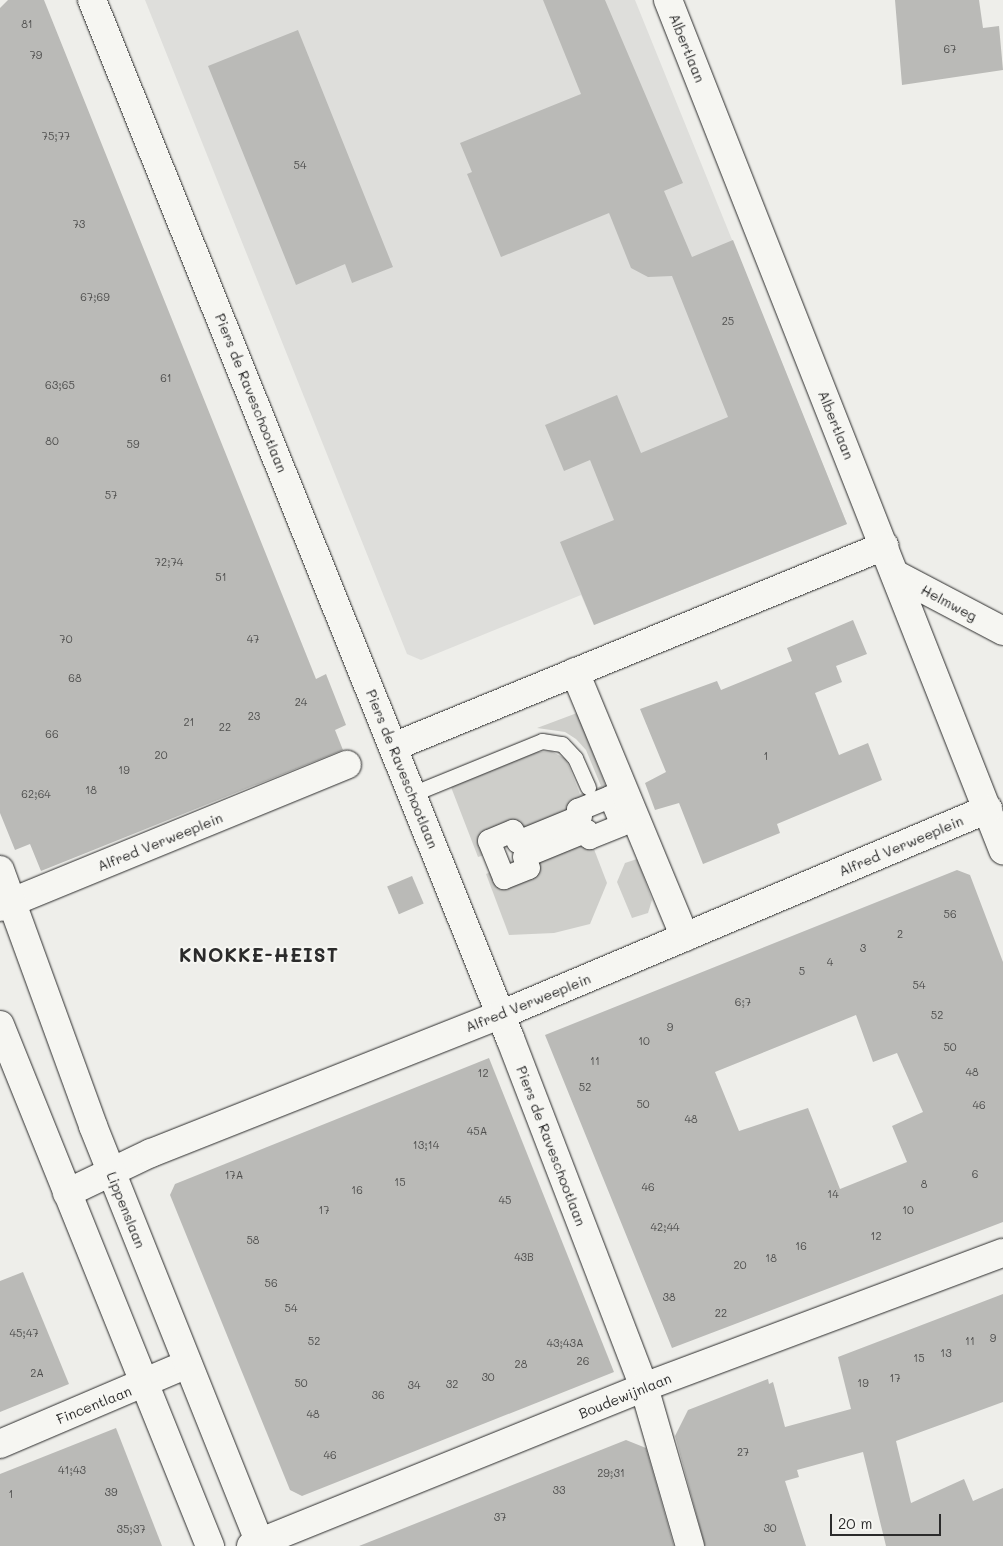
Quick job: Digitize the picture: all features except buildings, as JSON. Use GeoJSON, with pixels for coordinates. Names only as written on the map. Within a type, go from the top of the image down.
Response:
{"type":"FeatureCollection","features":[{"type":"Feature","properties":{"kind":"street","name":"Piers de Raveschootlaan"},"geometry":{"type":"LineString","coordinates":[[92,0],[500,1015],[644,1387],[690,1546]]}},
{"type":"Feature","properties":{"kind":"street","name":"Albertlaan"},"geometry":{"type":"LineString","coordinates":[[668,0],[1003,850]]}},
{"type":"Feature","properties":{"kind":"street"},"geometry":{"type":"LineString","coordinates":[[393,747],[884,546]]}},
{"type":"Feature","properties":{"kind":"street","name":"Helmweg"},"geometry":{"type":"LineString","coordinates":[[895,574],[1003,631]]}},
{"type":"Feature","properties":{"kind":"street"},"geometry":{"type":"LineString","coordinates":[[575,672],[685,937]]}},
{"type":"Feature","properties":{"kind":"street","name":"Alfred Verweeplein"},"geometry":{"type":"LineString","coordinates":[[6,904],[347,765]]}},
{"type":"Feature","properties":{"kind":"street"},"geometry":{"type":"LineString","coordinates":[[610,797],[616,811],[591,829],[521,850],[514,862],[497,860],[489,841],[513,831],[518,842],[581,816],[578,810],[610,797]]}},
{"type":"Feature","properties":{"kind":"street","name":"Alfred Verweeplein"},"geometry":{"type":"LineString","coordinates":[[66,1193],[239,1117],[500,1015],[988,809]]}},
{"type":"Feature","properties":{"kind":"street","name":"Lippenslaan"},"geometry":{"type":"LineString","coordinates":[[0,870],[6,904],[188,1364],[257,1545]]}},
{"type":"Feature","properties":{"kind":"street"},"geometry":{"type":"LineString","coordinates":[[0,1025],[66,1193],[210,1546]]}},
{"type":"Feature","properties":{"kind":"street","name":"Boudewijnlaan"},"geometry":{"type":"LineString","coordinates":[[257,1545],[644,1387],[1003,1253]]}},
{"type":"Feature","properties":{"kind":"street","name":"Fincentlaan"},"geometry":{"type":"LineString","coordinates":[[0,1444],[144,1385],[188,1364]]}},
{"type":"Feature","properties":{"kind":"lane"},"geometry":{"type":"LineString","coordinates":[[412,794],[542,741],[562,744],[575,758],[588,787]]}},
{"type":"Feature","properties":{"kind":"shaded area"},"geometry":{"type":"Polygon","coordinates":[[[145,0],[635,0],[847,524],[594,625],[581,595],[421,660],[407,654],[145,0]]]}},
{"type":"Feature","properties":{"kind":"shaded area"},"geometry":{"type":"Polygon","coordinates":[[[577,713],[610,797],[581,816],[513,831],[493,852],[478,857],[451,787],[537,752],[551,751],[566,759],[580,794],[601,786],[586,750],[576,739],[565,732],[537,728],[577,713]]]}},
{"type":"Feature","properties":{"kind":"shaded area"},"geometry":{"type":"Polygon","coordinates":[[[587,831],[607,883],[590,924],[554,933],[509,935],[486,874],[587,831]]]}},
{"type":"Feature","properties":{"kind":"shaded area"},"geometry":{"type":"Polygon","coordinates":[[[637,859],[652,900],[648,913],[632,918],[617,882],[625,863],[637,859]]]}},
{"type":"Feature","properties":{"kind":"district","name":"KNOKKE-HEIST"},"geometry":{"type":"Point","coordinates":[259,955]}}]}
